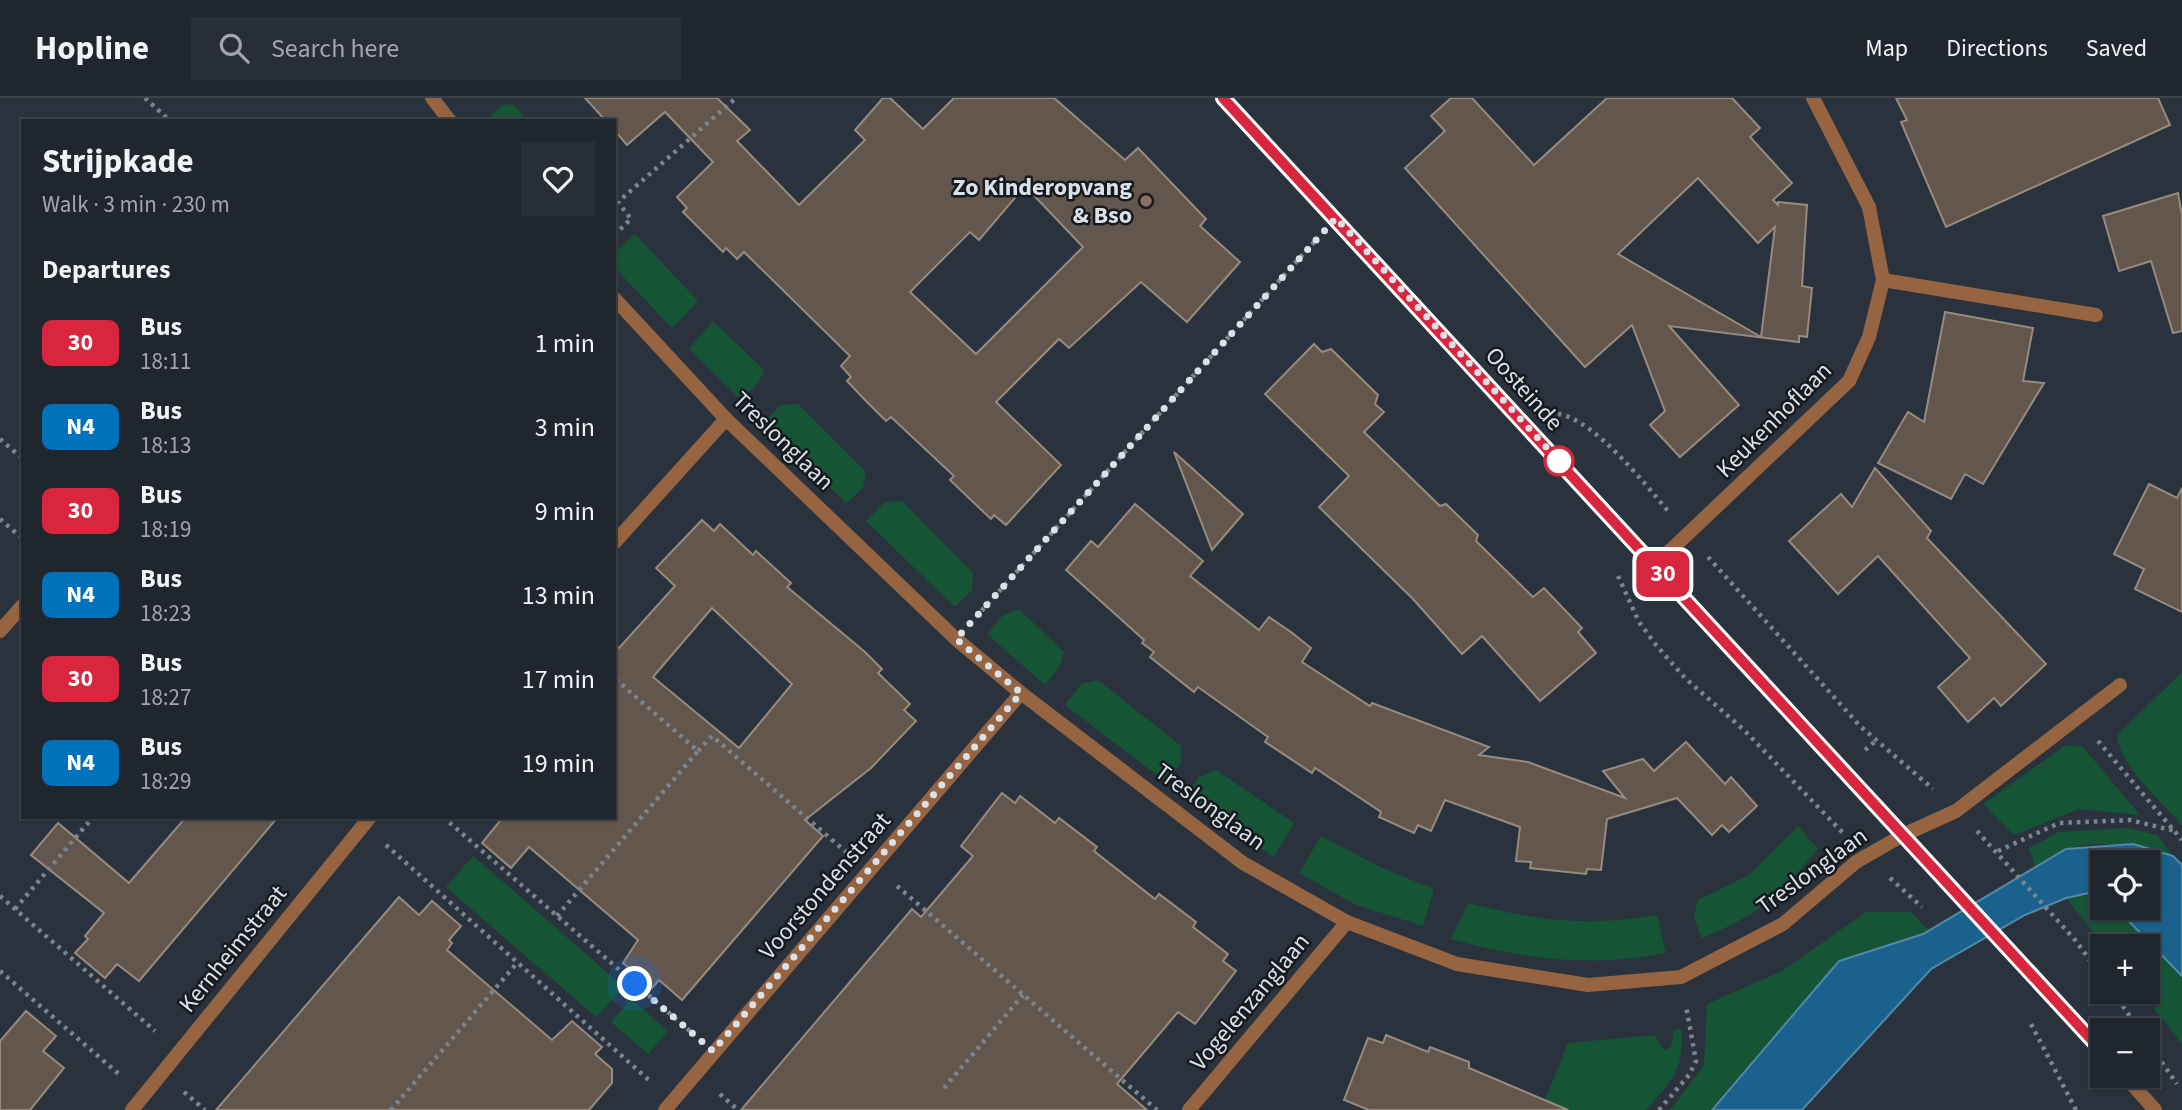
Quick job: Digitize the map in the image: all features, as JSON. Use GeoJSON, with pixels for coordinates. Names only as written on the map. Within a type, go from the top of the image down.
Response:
{"type":"FeatureCollection","features":[{"type":"Feature","properties":{"kind":"street"},"geometry":{"type":"LineString","coordinates":[[432,98],[445,119]]}},
{"type":"Feature","properties":{"kind":"street","name":"Oosteinde"},"geometry":{"type":"LineString","coordinates":[[1223,98],[2090,1038]]}},
{"type":"Feature","properties":{"kind":"street","name":"Keukenhoflaan"},"geometry":{"type":"LineString","coordinates":[[1655,565],[1690,535],[1849,381],[1870,337],[1883,280],[1869,207],[1813,98]]}},
{"type":"Feature","properties":{"kind":"street"},"geometry":{"type":"LineString","coordinates":[[1883,280],[2096,315]]}},
{"type":"Feature","properties":{"kind":"street","name":"Treslonglaan"},"geometry":{"type":"LineString","coordinates":[[616,300],[726,419],[956,639],[1021,693],[1243,863],[1347,922],[1470,966],[1588,985],[1681,977],[1783,924],[1866,856],[1903,835],[1956,811],[2120,685]]}},
{"type":"Feature","properties":{"kind":"street"},"geometry":{"type":"LineString","coordinates":[[616,541],[726,419]]}},
{"type":"Feature","properties":{"kind":"street"},"geometry":{"type":"LineString","coordinates":[[0,631],[21,607]]}},
{"type":"Feature","properties":{"kind":"street","name":"Voorstondenstraat"},"geometry":{"type":"LineString","coordinates":[[669,1106],[713,1051],[1021,693]]}},
{"type":"Feature","properties":{"kind":"street","name":"Kernheimstraat"},"geometry":{"type":"LineString","coordinates":[[132,1110],[367,821]]}},
{"type":"Feature","properties":{"kind":"street","name":"Vogelenzanglaan"},"geometry":{"type":"LineString","coordinates":[[1189,1110],[1347,922]]}},
{"type":"Feature","properties":{"kind":"street"},"geometry":{"type":"LineString","coordinates":[[2136,1088],[2155,1110]]}},
{"type":"Feature","properties":{"kind":"path"},"geometry":{"type":"LineString","coordinates":[[145,98],[167,119]]}},
{"type":"Feature","properties":{"kind":"path"},"geometry":{"type":"LineString","coordinates":[[616,233],[631,219],[618,202],[736,98]]}},
{"type":"Feature","properties":{"kind":"path"},"geometry":{"type":"LineString","coordinates":[[956,639],[1336,218]]}},
{"type":"Feature","properties":{"kind":"path"},"geometry":{"type":"LineString","coordinates":[[1514,412],[1562,414],[1597,435],[1623,459],[1860,726],[1997,851],[2090,959]]}},
{"type":"Feature","properties":{"kind":"path"},"geometry":{"type":"LineString","coordinates":[[0,439],[21,457]]}},
{"type":"Feature","properties":{"kind":"path"},"geometry":{"type":"LineString","coordinates":[[0,519],[21,537]]}},
{"type":"Feature","properties":{"kind":"path"},"geometry":{"type":"LineString","coordinates":[[1617,575],[1640,622],[1678,670],[1745,731],[1809,800],[1918,903]]}},
{"type":"Feature","properties":{"kind":"path"},"geometry":{"type":"LineString","coordinates":[[616,680],[698,751]]}},
{"type":"Feature","properties":{"kind":"path"},"geometry":{"type":"LineString","coordinates":[[2079,719],[2182,839]]}},
{"type":"Feature","properties":{"kind":"path"},"geometry":{"type":"LineString","coordinates":[[557,916],[712,736],[1024,995],[1157,1110]]}},
{"type":"Feature","properties":{"kind":"path"},"geometry":{"type":"LineString","coordinates":[[15,909],[91,819]]}},
{"type":"Feature","properties":{"kind":"path"},"geometry":{"type":"LineString","coordinates":[[445,819],[713,1051]]}},
{"type":"Feature","properties":{"kind":"path"},"geometry":{"type":"LineString","coordinates":[[1997,851],[2059,822],[2130,820],[2175,831]]}},
{"type":"Feature","properties":{"kind":"path"},"geometry":{"type":"LineString","coordinates":[[367,821],[669,1106]]}},
{"type":"Feature","properties":{"kind":"path"},"geometry":{"type":"LineString","coordinates":[[0,896],[179,1052]]}},
{"type":"Feature","properties":{"kind":"path"},"geometry":{"type":"LineString","coordinates":[[391,1110],[517,962]]}},
{"type":"Feature","properties":{"kind":"path"},"geometry":{"type":"LineString","coordinates":[[0,971],[144,1096]]}},
{"type":"Feature","properties":{"kind":"path"},"geometry":{"type":"LineString","coordinates":[[1659,1110],[1689,1075],[1696,1061],[1681,977]]}},
{"type":"Feature","properties":{"kind":"path"},"geometry":{"type":"LineString","coordinates":[[944,1088],[1024,995]]}},
{"type":"Feature","properties":{"kind":"path"},"geometry":{"type":"LineString","coordinates":[[2029,1021],[2076,1110]]}},
{"type":"Feature","properties":{"kind":"path"},"geometry":{"type":"LineString","coordinates":[[2160,1059],[2182,1090]]}},
{"type":"Feature","properties":{"kind":"green space"},"geometry":{"type":"Polygon","coordinates":[[[513,104],[526,119],[488,119],[502,105],[513,104]]]}},
{"type":"Feature","properties":{"kind":"green space"},"geometry":{"type":"Polygon","coordinates":[[[635,234],[698,301],[672,328],[616,269],[616,251],[635,234]]]}},
{"type":"Feature","properties":{"kind":"green space"},"geometry":{"type":"Polygon","coordinates":[[[713,321],[764,370],[759,382],[741,400],[689,349],[713,321]]]}},
{"type":"Feature","properties":{"kind":"green space"},"geometry":{"type":"Polygon","coordinates":[[[798,404],[866,472],[863,488],[846,503],[764,422],[781,405],[798,404]]]}},
{"type":"Feature","properties":{"kind":"green space"},"geometry":{"type":"Polygon","coordinates":[[[902,501],[973,573],[972,590],[955,607],[866,521],[885,502],[902,501]]]}},
{"type":"Feature","properties":{"kind":"green space"},"geometry":{"type":"Polygon","coordinates":[[[1019,609],[1064,652],[1060,666],[1045,685],[987,634],[1003,615],[1019,609]]]}},
{"type":"Feature","properties":{"kind":"green space"},"geometry":{"type":"Polygon","coordinates":[[[2182,672],[2182,825],[2133,771],[2120,747],[2117,735],[2182,672]]]}},
{"type":"Feature","properties":{"kind":"green space"},"geometry":{"type":"Polygon","coordinates":[[[1098,680],[1181,746],[1181,763],[1166,782],[1065,705],[1081,684],[1098,680]]]}},
{"type":"Feature","properties":{"kind":"green space"},"geometry":{"type":"Polygon","coordinates":[[[2066,745],[2083,747],[2140,815],[2079,809],[2014,835],[1983,804],[2066,745]]]}},
{"type":"Feature","properties":{"kind":"green space"},"geometry":{"type":"Polygon","coordinates":[[[1216,770],[1294,823],[1274,857],[1186,798],[1199,777],[1216,770]]]}},
{"type":"Feature","properties":{"kind":"green space"},"geometry":{"type":"Polygon","coordinates":[[[1798,826],[1818,849],[1767,902],[1738,921],[1701,938],[1694,915],[1698,900],[1749,875],[1798,826]]]}},
{"type":"Feature","properties":{"kind":"green space"},"geometry":{"type":"Polygon","coordinates":[[[2128,828],[2157,835],[2173,856],[2160,852],[2160,850],[2090,845],[2064,851],[2035,867],[2029,848],[2059,832],[2128,828]]]}},
{"type":"Feature","properties":{"kind":"green space"},"geometry":{"type":"Polygon","coordinates":[[[1321,836],[1380,867],[1434,889],[1423,926],[1354,904],[1299,873],[1321,836]]]}},
{"type":"Feature","properties":{"kind":"green space"},"geometry":{"type":"Polygon","coordinates":[[[473,856],[624,987],[596,1017],[446,887],[473,856]]]}},
{"type":"Feature","properties":{"kind":"green space"},"geometry":{"type":"Polygon","coordinates":[[[2090,893],[2090,920],[2128,920],[2141,934],[2095,934],[2066,898],[2090,893]]]}},
{"type":"Feature","properties":{"kind":"green space"},"geometry":{"type":"Polygon","coordinates":[[[1468,903],[1562,920],[1606,921],[1657,915],[1666,953],[1612,960],[1558,959],[1504,952],[1451,939],[1468,903]]]}},
{"type":"Feature","properties":{"kind":"green space"},"geometry":{"type":"Polygon","coordinates":[[[1866,912],[1911,912],[1929,931],[1839,961],[1710,1110],[1670,1110],[1704,1065],[1707,1004],[1782,971],[1866,912]]]}},
{"type":"Feature","properties":{"kind":"green space"},"geometry":{"type":"Polygon","coordinates":[[[2160,953],[2182,976],[2182,1044],[2150,1004],[2160,1004],[2160,953]]]}},
{"type":"Feature","properties":{"kind":"green space"},"geometry":{"type":"Polygon","coordinates":[[[631,999],[668,1031],[648,1054],[611,1022],[631,999]]]}},
{"type":"Feature","properties":{"kind":"green space"},"geometry":{"type":"Polygon","coordinates":[[[1681,1029],[1679,1065],[1670,1082],[1646,1110],[1541,1110],[1568,1043],[1654,1035],[1664,1050],[1671,1047],[1674,1031],[1681,1029]]]}},
{"type":"Feature","properties":{"kind":"water"},"geometry":{"type":"Polygon","coordinates":[[[2133,844],[2153,850],[2090,850],[2090,893],[2066,898],[2025,915],[1931,969],[1802,1110],[1712,1110],[1839,961],[1923,934],[2066,849],[2133,844]]]}},
{"type":"Feature","properties":{"kind":"water"},"geometry":{"type":"Polygon","coordinates":[[[2160,852],[2173,856],[2182,865],[2182,976],[2160,953],[2160,934],[2141,934],[2128,920],[2160,920],[2160,852]]]}},
{"type":"Feature","properties":{"kind":"building"},"geometry":{"type":"Polygon","coordinates":[[[585,98],[717,98],[750,130],[737,141],[799,205],[865,140],[855,130],[883,98],[890,98],[923,129],[954,98],[1054,98],[1125,160],[1138,148],[1206,219],[1200,226],[1240,262],[1187,322],[1141,282],[1069,348],[1059,339],[996,402],[1061,465],[1006,525],[994,515],[991,519],[950,480],[954,476],[891,417],[886,421],[866,401],[847,381],[851,377],[841,366],[850,356],[744,252],[737,259],[726,248],[723,252],[683,212],[687,208],[677,197],[713,162],[665,112],[627,145],[616,132],[616,119],[604,119],[585,98]],[[1025,186],[979,240],[970,232],[910,292],[976,354],[1083,247],[1025,186]]]}},
{"type":"Feature","properties":{"kind":"building"},"geometry":{"type":"Polygon","coordinates":[[[1451,98],[1472,98],[1534,165],[1607,98],[1732,98],[1760,128],[1750,137],[1792,183],[1773,200],[1778,205],[1778,202],[1807,205],[1802,286],[1812,288],[1807,337],[1799,336],[1799,342],[1669,326],[1739,405],[1680,457],[1650,425],[1665,411],[1632,325],[1585,367],[1405,168],[1445,131],[1431,116],[1451,98]],[[1698,178],[1618,254],[1761,337],[1775,227],[1758,243],[1698,178]]]}},
{"type":"Feature","properties":{"kind":"building"},"geometry":{"type":"Polygon","coordinates":[[[1896,98],[2158,98],[2170,125],[1946,227],[1901,122],[1907,120],[1896,98]]]}},
{"type":"Feature","properties":{"kind":"building"},"geometry":{"type":"Polygon","coordinates":[[[2178,193],[2182,215],[2182,331],[2173,333],[2151,261],[2119,271],[2103,216],[2178,193]]]}},
{"type":"Feature","properties":{"kind":"building"},"geometry":{"type":"Polygon","coordinates":[[[1945,312],[2033,328],[2023,381],[2044,383],[1983,484],[1965,474],[1951,499],[1878,463],[1908,412],[1924,422],[1945,312]]]}},
{"type":"Feature","properties":{"kind":"building"},"geometry":{"type":"Polygon","coordinates":[[[1314,344],[1322,352],[1331,349],[1378,395],[1375,404],[1384,412],[1364,432],[1440,506],[1446,504],[1478,535],[1476,541],[1533,597],[1544,588],[1582,628],[1578,632],[1596,653],[1540,701],[1482,636],[1462,654],[1413,599],[1319,507],[1349,476],[1265,394],[1314,344]]]}},
{"type":"Feature","properties":{"kind":"building"},"geometry":{"type":"Polygon","coordinates":[[[1174,452],[1243,514],[1212,550],[1174,452]]]}},
{"type":"Feature","properties":{"kind":"building"},"geometry":{"type":"Polygon","coordinates":[[[1875,468],[1931,531],[1927,538],[2046,664],[2001,706],[1994,698],[1968,722],[1938,687],[1970,658],[1878,556],[1838,594],[1789,541],[1841,494],[1852,507],[1875,468]]]}},
{"type":"Feature","properties":{"kind":"building"},"geometry":{"type":"Polygon","coordinates":[[[2149,484],[2177,498],[2182,488],[2182,612],[2135,589],[2144,569],[2114,554],[2149,484]]]}},
{"type":"Feature","properties":{"kind":"building"},"geometry":{"type":"Polygon","coordinates":[[[1135,504],[1203,561],[1190,576],[1259,630],[1269,617],[1291,632],[1311,648],[1302,662],[1370,706],[1372,703],[1489,747],[1479,755],[1528,762],[1625,798],[1603,771],[1643,759],[1654,771],[1686,742],[1725,784],[1731,777],[1757,806],[1729,832],[1722,825],[1712,835],[1677,798],[1607,819],[1601,870],[1587,869],[1586,874],[1530,868],[1531,862],[1516,861],[1520,827],[1445,800],[1431,831],[1418,825],[1414,833],[1379,817],[1381,812],[1315,768],[1312,773],[1265,742],[1268,737],[1198,687],[1194,692],[1150,657],[1154,652],[1142,643],[1144,640],[1066,570],[1091,541],[1098,547],[1135,504]]]}},
{"type":"Feature","properties":{"kind":"building"},"geometry":{"type":"Polygon","coordinates":[[[702,520],[714,531],[720,524],[753,555],[756,551],[791,583],[787,587],[882,669],[878,673],[910,704],[904,710],[916,721],[871,768],[805,820],[823,836],[682,1000],[659,980],[652,988],[623,963],[638,940],[529,847],[511,868],[482,843],[500,821],[498,819],[616,819],[616,646],[619,648],[675,586],[656,568],[702,520]],[[712,608],[653,677],[739,748],[792,684],[712,608]]]}},
{"type":"Feature","properties":{"kind":"building"},"geometry":{"type":"Polygon","coordinates":[[[1002,793],[1015,803],[1020,796],[1055,823],[1059,818],[1097,847],[1094,851],[1155,899],[1159,894],[1196,922],[1193,927],[1228,954],[1223,961],[1236,971],[1195,1024],[1178,1012],[1117,1084],[1147,1110],[741,1110],[912,909],[921,917],[973,856],[961,846],[1002,793]]]}},
{"type":"Feature","properties":{"kind":"building"},"geometry":{"type":"Polygon","coordinates":[[[184,819],[276,819],[139,981],[117,964],[105,978],[75,953],[88,939],[85,936],[104,913],[31,855],[58,823],[129,883],[184,819]]]}},
{"type":"Feature","properties":{"kind":"building"},"geometry":{"type":"Polygon","coordinates":[[[399,897],[419,915],[432,901],[461,926],[449,940],[452,943],[447,950],[552,1040],[572,1021],[602,1047],[595,1054],[612,1069],[612,1083],[589,1110],[216,1110],[399,897]]]}},
{"type":"Feature","properties":{"kind":"building"},"geometry":{"type":"Polygon","coordinates":[[[26,1011],[56,1036],[43,1051],[64,1068],[30,1110],[0,1110],[0,1041],[26,1011]]]}},
{"type":"Feature","properties":{"kind":"building"},"geometry":{"type":"Polygon","coordinates":[[[1386,1035],[1428,1052],[1430,1047],[1469,1062],[1469,1068],[1568,1110],[1369,1110],[1344,1100],[1368,1038],[1383,1043],[1386,1035]]]}},
{"type":"Feature","properties":{"kind":"bus line","name":"30"},"geometry":{"type":"LineString","coordinates":[[1223,98],[2090,1038]]}},
{"type":"Feature","properties":{"kind":"place","name":"Zo Kinderopvang & Bso"},"geometry":{"type":"Point","coordinates":[1146,201]}},
{"type":"Feature","properties":{"kind":"route"},"geometry":{"type":"LineString","coordinates":[[635,984],[713,1051],[1021,693],[956,639],[1336,218],[1559,461]]}}]}
